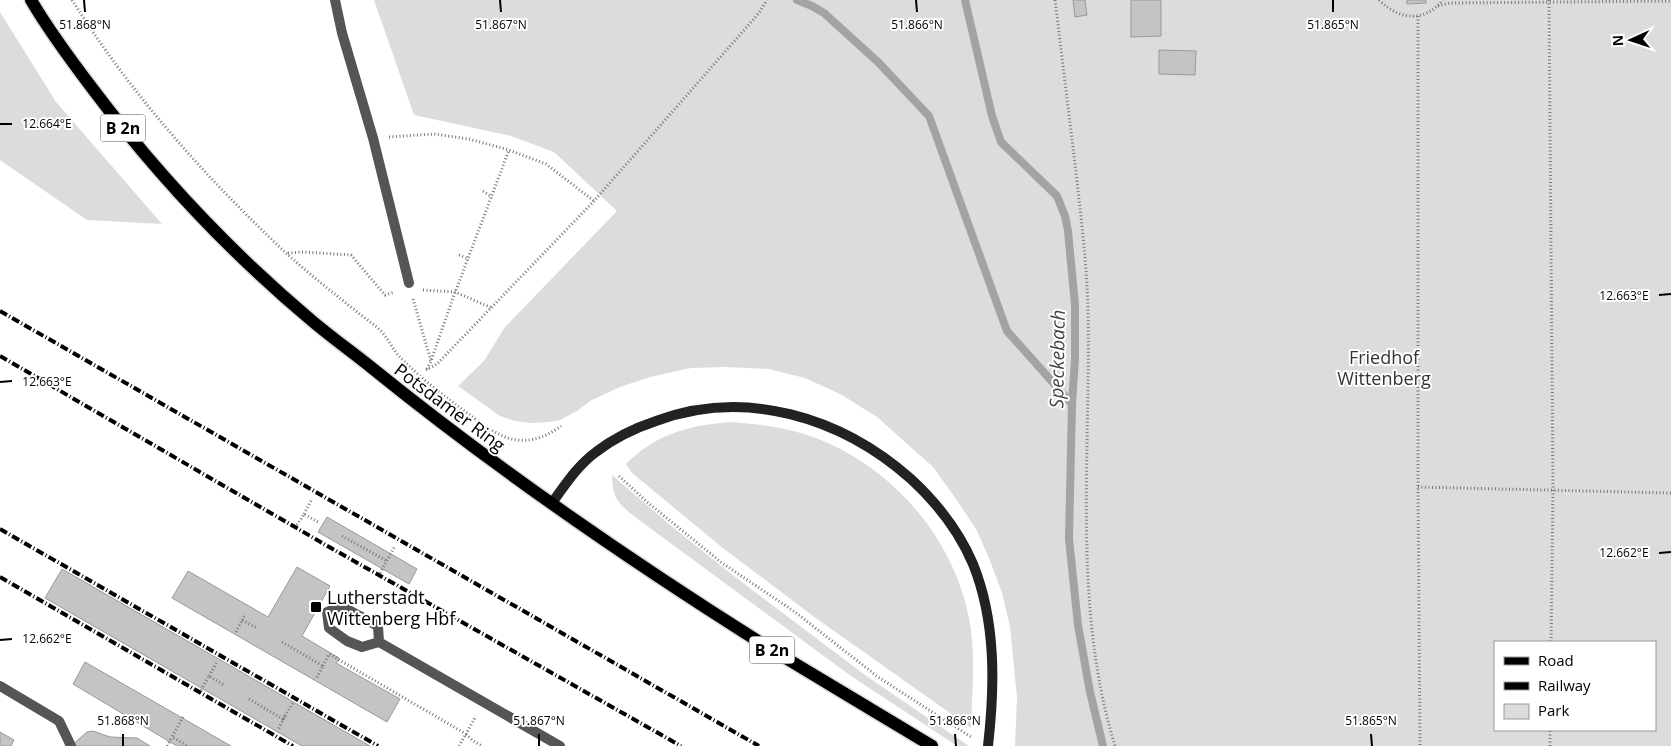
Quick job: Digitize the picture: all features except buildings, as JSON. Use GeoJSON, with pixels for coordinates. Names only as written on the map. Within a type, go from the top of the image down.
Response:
{"type":"FeatureCollection","features":[{"type":"Feature","properties":{"kind":"main road","name":"Potsdamer Ring"},"geometry":{"type":"LineString","coordinates":[[31,0],[71,60],[113,117],[152,164],[228,245],[313,322],[476,450],[552,503],[716,614],[932,746]]}},
{"type":"Feature","properties":{"kind":"street"},"geometry":{"type":"LineString","coordinates":[[335,0],[342,33],[373,138],[409,283]]}},
{"type":"Feature","properties":{"kind":"street"},"geometry":{"type":"LineString","coordinates":[[552,503],[573,473],[594,452],[640,426],[687,411],[716,407],[743,407],[770,409],[798,415],[852,438],[878,452],[924,492],[944,513],[973,564],[982,592],[992,647],[992,700],[988,746]]}},
{"type":"Feature","properties":{"kind":"street"},"geometry":{"type":"LineString","coordinates":[[379,642],[378,626],[360,615],[342,606],[327,612],[328,628],[348,641],[362,647],[379,642],[560,746]]}},
{"type":"Feature","properties":{"kind":"street"},"geometry":{"type":"LineString","coordinates":[[0,686],[59,721],[71,746]]}},
{"type":"Feature","properties":{"kind":"path"},"geometry":{"type":"LineString","coordinates":[[72,0],[121,72],[196,163],[287,253],[382,332],[396,353],[435,389],[497,434],[508,438],[519,441],[535,440],[550,434],[560,426]]}},
{"type":"Feature","properties":{"kind":"path"},"geometry":{"type":"LineString","coordinates":[[510,150],[426,370],[438,364],[594,201],[758,13],[767,0]]}},
{"type":"Feature","properties":{"kind":"path"},"geometry":{"type":"LineString","coordinates":[[1055,0],[1086,258],[1088,312],[1086,528],[1089,596],[1100,686],[1115,746]]}},
{"type":"Feature","properties":{"kind":"path"},"geometry":{"type":"LineString","coordinates":[[1379,0],[1396,13],[1407,16],[1418,16],[1438,6],[1450,3],[1671,1]]}},
{"type":"Feature","properties":{"kind":"path"},"geometry":{"type":"LineString","coordinates":[[1438,6],[1443,0]]}},
{"type":"Feature","properties":{"kind":"path"},"geometry":{"type":"LineString","coordinates":[[1549,1],[1551,641]]}},
{"type":"Feature","properties":{"kind":"path"},"geometry":{"type":"LineString","coordinates":[[1418,16],[1420,746]]}},
{"type":"Feature","properties":{"kind":"path"},"geometry":{"type":"LineString","coordinates":[[373,138],[434,134],[469,139],[510,150],[546,164],[594,201]]}},
{"type":"Feature","properties":{"kind":"path"},"geometry":{"type":"LineString","coordinates":[[483,191],[492,197]]}},
{"type":"Feature","properties":{"kind":"path"},"geometry":{"type":"LineString","coordinates":[[287,253],[351,255],[385,295]]}},
{"type":"Feature","properties":{"kind":"path"},"geometry":{"type":"LineString","coordinates":[[459,255],[468,259]]}},
{"type":"Feature","properties":{"kind":"path"},"geometry":{"type":"LineString","coordinates":[[420,290],[455,292],[492,308]]}},
{"type":"Feature","properties":{"kind":"path"},"geometry":{"type":"LineString","coordinates":[[412,295],[431,361]]}},
{"type":"Feature","properties":{"kind":"path"},"geometry":{"type":"LineString","coordinates":[[619,476],[647,502],[722,563],[794,612],[878,677],[976,741]]}},
{"type":"Feature","properties":{"kind":"path"},"geometry":{"type":"LineString","coordinates":[[1418,487],[1671,493]]}},
{"type":"Feature","properties":{"kind":"path"},"geometry":{"type":"LineString","coordinates":[[297,525],[312,499]]}},
{"type":"Feature","properties":{"kind":"path"},"geometry":{"type":"LineString","coordinates":[[304,514],[318,522]]}},
{"type":"Feature","properties":{"kind":"path"},"geometry":{"type":"LineString","coordinates":[[342,536],[387,562]]}},
{"type":"Feature","properties":{"kind":"path"},"geometry":{"type":"LineString","coordinates":[[380,573],[394,546]]}},
{"type":"Feature","properties":{"kind":"path"},"geometry":{"type":"LineString","coordinates":[[236,632],[246,615]]}},
{"type":"Feature","properties":{"kind":"path"},"geometry":{"type":"LineString","coordinates":[[242,620],[257,628]]}},
{"type":"Feature","properties":{"kind":"path"},"geometry":{"type":"LineString","coordinates":[[282,642],[323,666]]}},
{"type":"Feature","properties":{"kind":"path"},"geometry":{"type":"LineString","coordinates":[[316,678],[330,654],[466,734],[482,746]]}},
{"type":"Feature","properties":{"kind":"path"},"geometry":{"type":"LineString","coordinates":[[201,690],[217,662]]}},
{"type":"Feature","properties":{"kind":"path"},"geometry":{"type":"LineString","coordinates":[[209,676],[224,685]]}},
{"type":"Feature","properties":{"kind":"path"},"geometry":{"type":"LineString","coordinates":[[249,699],[283,719],[285,716]]}},
{"type":"Feature","properties":{"kind":"path"},"geometry":{"type":"LineString","coordinates":[[278,730],[293,703]]}},
{"type":"Feature","properties":{"kind":"path"},"geometry":{"type":"LineString","coordinates":[[459,746],[484,703]]}},
{"type":"Feature","properties":{"kind":"path"},"geometry":{"type":"LineString","coordinates":[[168,746],[183,717]]}},
{"type":"Feature","properties":{"kind":"path"},"geometry":{"type":"LineString","coordinates":[[1550,731],[1550,746]]}},
{"type":"Feature","properties":{"kind":"path"},"geometry":{"type":"LineString","coordinates":[[172,737],[188,746]]}},
{"type":"Feature","properties":{"kind":"green space","name":"Friedhof Wittenberg"},"geometry":{"type":"Polygon","coordinates":[[[374,0],[1671,0],[1671,746],[1015,746],[1017,698],[1010,627],[1002,593],[989,558],[976,529],[933,467],[877,417],[842,395],[805,378],[769,369],[691,368],[650,377],[620,387],[590,401],[560,420],[531,423],[515,421],[500,416],[458,386],[484,361],[505,327],[617,211],[554,152],[511,136],[414,115],[374,0]]]}},
{"type":"Feature","properties":{"kind":"green space"},"geometry":{"type":"Polygon","coordinates":[[[0,12],[56,102],[162,224],[87,220],[0,160],[0,12]]]}},
{"type":"Feature","properties":{"kind":"green space"},"geometry":{"type":"Polygon","coordinates":[[[731,422],[785,429],[816,438],[844,451],[870,467],[894,487],[934,533],[949,560],[961,588],[969,618],[973,659],[971,728],[813,616],[724,549],[632,473],[626,464],[649,445],[661,438],[687,429],[731,422]]]}},
{"type":"Feature","properties":{"kind":"green space"},"geometry":{"type":"Polygon","coordinates":[[[612,475],[730,573],[865,675],[969,746],[957,746],[851,676],[631,514],[621,505],[616,497],[612,475]]]}},
{"type":"Feature","properties":{"kind":"waterway"},"geometry":{"type":"LineString","coordinates":[[797,0],[824,13],[878,62],[929,116],[1007,331],[1072,404]]}},
{"type":"Feature","properties":{"kind":"waterway","name":"Speckebach"},"geometry":{"type":"LineString","coordinates":[[965,0],[992,116],[1001,142],[1057,196],[1065,216],[1068,231],[1075,305],[1069,539],[1078,625],[1090,692],[1103,746]]}},
{"type":"Feature","properties":{"kind":"railway"},"geometry":{"type":"LineString","coordinates":[[0,311],[759,746]]}},
{"type":"Feature","properties":{"kind":"railway"},"geometry":{"type":"LineString","coordinates":[[0,356],[331,548],[681,746]]}},
{"type":"Feature","properties":{"kind":"railway"},"geometry":{"type":"LineString","coordinates":[[0,529],[378,746]]}},
{"type":"Feature","properties":{"kind":"railway"},"geometry":{"type":"LineString","coordinates":[[0,577],[293,746]]}},
{"type":"Feature","properties":{"kind":"place","name":"Lutherstadt Wittenberg Hbf"},"geometry":{"type":"Point","coordinates":[316,607]}}]}
